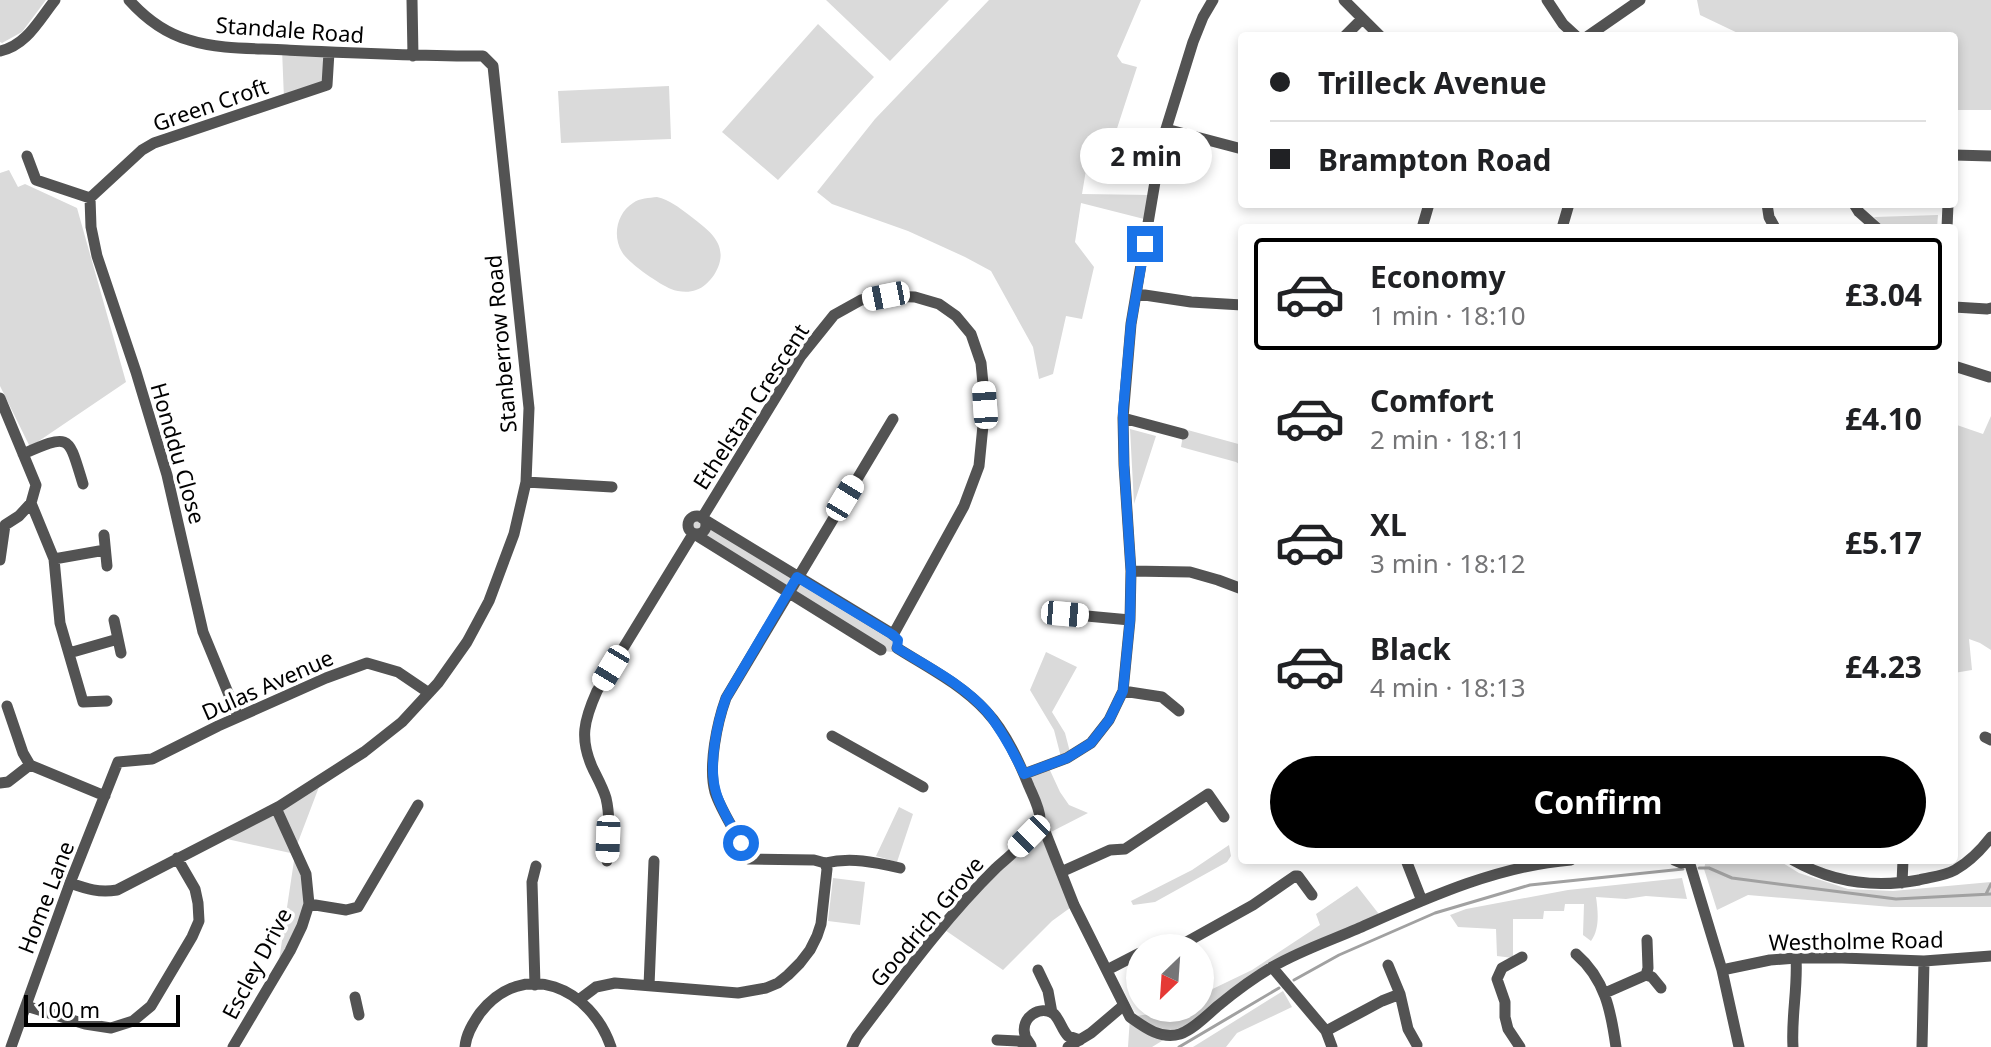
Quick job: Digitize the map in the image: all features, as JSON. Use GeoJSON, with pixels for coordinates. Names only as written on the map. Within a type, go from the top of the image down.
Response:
{"type":"FeatureCollection","features":[{"type":"Feature","properties":{"kind":"street"},"geometry":{"type":"LineString","coordinates":[[0,51],[13,48],[25,39],[55,0]]}},
{"type":"Feature","properties":{"kind":"street","name":"Standale Road"},"geometry":{"type":"LineString","coordinates":[[129,0],[151,22],[191,41],[224,46],[413,56]]}},
{"type":"Feature","properties":{"kind":"street"},"geometry":{"type":"LineString","coordinates":[[412,0],[413,56]]}},
{"type":"Feature","properties":{"kind":"street"},"geometry":{"type":"LineString","coordinates":[[1024,774],[1067,758],[1091,743],[1109,720],[1123,691],[1131,571],[1123,418],[1131,324],[1166,129],[1193,42],[1213,0]]}},
{"type":"Feature","properties":{"kind":"street"},"geometry":{"type":"LineString","coordinates":[[1344,0],[1376,32]]}},
{"type":"Feature","properties":{"kind":"street"},"geometry":{"type":"LineString","coordinates":[[1547,0],[1572,32]]}},
{"type":"Feature","properties":{"kind":"street"},"geometry":{"type":"LineString","coordinates":[[1594,32],[1640,0]]}},
{"type":"Feature","properties":{"kind":"street"},"geometry":{"type":"LineString","coordinates":[[1349,32],[1362,19]]}},
{"type":"Feature","properties":{"kind":"street","name":"Green Croft"},"geometry":{"type":"LineString","coordinates":[[90,198],[142,150],[154,143],[327,85],[329,52]]}},
{"type":"Feature","properties":{"kind":"street","name":"Stanberrow Road"},"geometry":{"type":"LineString","coordinates":[[70,883],[89,890],[117,890],[276,808],[364,752],[402,722],[429,693],[467,642],[489,601],[514,534],[526,482],[529,408],[493,66],[483,56],[413,56]]}},
{"type":"Feature","properties":{"kind":"street"},"geometry":{"type":"LineString","coordinates":[[1166,129],[1238,148]]}},
{"type":"Feature","properties":{"kind":"street"},"geometry":{"type":"LineString","coordinates":[[1958,155],[1991,156]]}},
{"type":"Feature","properties":{"kind":"street"},"geometry":{"type":"LineString","coordinates":[[27,156],[36,180],[90,198]]}},
{"type":"Feature","properties":{"kind":"street","name":"Honddu Close"},"geometry":{"type":"LineString","coordinates":[[90,198],[91,227],[97,256],[167,475],[203,632],[238,717]]}},
{"type":"Feature","properties":{"kind":"street"},"geometry":{"type":"LineString","coordinates":[[1856,208],[1872,224]]}},
{"type":"Feature","properties":{"kind":"street"},"geometry":{"type":"LineString","coordinates":[[1138,294],[1238,305]]}},
{"type":"Feature","properties":{"kind":"street","name":"Ethelstan Crescent"},"geometry":{"type":"LineString","coordinates":[[607,861],[607,803],[586,752],[584,738],[586,717],[597,691],[695,535],[705,531],[703,519],[801,356],[834,315],[861,300],[886,296],[915,297],[939,304],[956,316],[971,334],[981,363],[985,405],[979,466],[964,506],[892,634]]}},
{"type":"Feature","properties":{"kind":"street"},"geometry":{"type":"LineString","coordinates":[[1958,307],[1991,308]]}},
{"type":"Feature","properties":{"kind":"street"},"geometry":{"type":"LineString","coordinates":[[1958,367],[1989,377]]}},
{"type":"Feature","properties":{"kind":"street"},"geometry":{"type":"LineString","coordinates":[[0,398],[36,485],[31,503],[19,516],[2,524],[0,560]]}},
{"type":"Feature","properties":{"kind":"street"},"geometry":{"type":"LineString","coordinates":[[1123,418],[1183,434]]}},
{"type":"Feature","properties":{"kind":"street"},"geometry":{"type":"LineString","coordinates":[[893,419],[726,698],[719,717],[713,758],[715,791],[741,856],[825,863],[865,860],[900,868]]}},
{"type":"Feature","properties":{"kind":"street"},"geometry":{"type":"LineString","coordinates":[[23,454],[50,442],[59,440],[67,443],[72,448],[83,484]]}},
{"type":"Feature","properties":{"kind":"street"},"geometry":{"type":"LineString","coordinates":[[526,482],[612,487]]}},
{"type":"Feature","properties":{"kind":"street"},"geometry":{"type":"LineString","coordinates":[[31,503],[54,559],[60,623],[83,702],[107,701]]}},
{"type":"Feature","properties":{"kind":"street"},"geometry":{"type":"LineString","coordinates":[[703,519],[892,634],[898,640],[897,648]]}},
{"type":"Feature","properties":{"kind":"street"},"geometry":{"type":"LineString","coordinates":[[104,535],[107,566]]}},
{"type":"Feature","properties":{"kind":"street"},"geometry":{"type":"LineString","coordinates":[[695,535],[881,650],[889,652],[897,648]]}},
{"type":"Feature","properties":{"kind":"street"},"geometry":{"type":"LineString","coordinates":[[54,559],[105,550]]}},
{"type":"Feature","properties":{"kind":"street"},"geometry":{"type":"LineString","coordinates":[[1131,571],[1190,572],[1238,588]]}},
{"type":"Feature","properties":{"kind":"street"},"geometry":{"type":"LineString","coordinates":[[1065,614],[1130,620]]}},
{"type":"Feature","properties":{"kind":"street"},"geometry":{"type":"LineString","coordinates":[[114,620],[121,653]]}},
{"type":"Feature","properties":{"kind":"street"},"geometry":{"type":"LineString","coordinates":[[881,650],[880,638],[892,634]]}},
{"type":"Feature","properties":{"kind":"street"},"geometry":{"type":"LineString","coordinates":[[69,653],[118,639]]}},
{"type":"Feature","properties":{"kind":"street"},"geometry":{"type":"LineString","coordinates":[[897,648],[965,692],[987,711],[1003,733],[1038,810],[1040,819],[1037,827],[1046,834],[1085,929],[1130,1017],[1159,1034],[1182,1034],[1272,967],[1311,948],[1422,901],[1523,864]]}},
{"type":"Feature","properties":{"kind":"street","name":"Dulas Avenue"},"geometry":{"type":"LineString","coordinates":[[118,762],[152,759],[238,717],[367,663],[398,672],[429,693]]}},
{"type":"Feature","properties":{"kind":"street"},"geometry":{"type":"LineString","coordinates":[[1123,691],[1162,697],[1179,711]]}},
{"type":"Feature","properties":{"kind":"street"},"geometry":{"type":"LineString","coordinates":[[7,706],[30,765],[105,796]]}},
{"type":"Feature","properties":{"kind":"street"},"geometry":{"type":"LineString","coordinates":[[832,736],[923,787]]}},
{"type":"Feature","properties":{"kind":"street","name":"Home Lane"},"geometry":{"type":"LineString","coordinates":[[11,1047],[70,883],[118,762]]}},
{"type":"Feature","properties":{"kind":"street"},"geometry":{"type":"LineString","coordinates":[[0,783],[8,782],[30,765]]}},
{"type":"Feature","properties":{"kind":"street"},"geometry":{"type":"LineString","coordinates":[[1061,872],[1110,850],[1125,849],[1208,794],[1224,817]]}},
{"type":"Feature","properties":{"kind":"street"},"geometry":{"type":"LineString","coordinates":[[309,904],[346,910],[358,907],[418,805]]}},
{"type":"Feature","properties":{"kind":"street","name":"Escley Drive"},"geometry":{"type":"LineString","coordinates":[[233,1047],[290,951],[309,904],[306,874],[276,808]]}},
{"type":"Feature","properties":{"kind":"street","name":"Goodrich Grove"},"geometry":{"type":"LineString","coordinates":[[852,1047],[955,911],[1037,827]]}},
{"type":"Feature","properties":{"kind":"street"},"geometry":{"type":"LineString","coordinates":[[1803,864],[1848,881],[1902,883],[1940,876],[1957,869],[1971,860],[1991,837]]}},
{"type":"Feature","properties":{"kind":"street"},"geometry":{"type":"LineString","coordinates":[[26,1006],[85,1024],[111,1028],[133,1021],[151,1006],[199,921],[195,889],[177,858]]}},
{"type":"Feature","properties":{"kind":"street"},"geometry":{"type":"LineString","coordinates":[[649,986],[654,861]]}},
{"type":"Feature","properties":{"kind":"street"},"geometry":{"type":"LineString","coordinates":[[580,999],[606,984],[738,993],[778,983],[800,963],[817,936],[821,924],[825,863]]}},
{"type":"Feature","properties":{"kind":"street"},"geometry":{"type":"LineString","coordinates":[[1408,864],[1422,901]]}},
{"type":"Feature","properties":{"kind":"street"},"geometry":{"type":"LineString","coordinates":[[1691,864],[1722,970],[1737,1047]]}},
{"type":"Feature","properties":{"kind":"street"},"geometry":{"type":"LineString","coordinates":[[1902,883],[1903,864]]}},
{"type":"Feature","properties":{"kind":"street"},"geometry":{"type":"LineString","coordinates":[[535,985],[532,882],[536,866]]}},
{"type":"Feature","properties":{"kind":"street"},"geometry":{"type":"LineString","coordinates":[[1201,934],[1243,911],[1295,876],[1312,895]]}},
{"type":"Feature","properties":{"kind":"street"},"geometry":{"type":"LineString","coordinates":[[1646,975],[1647,940]]}},
{"type":"Feature","properties":{"kind":"street"},"geometry":{"type":"LineString","coordinates":[[1576,954],[1591,969],[1605,993],[1616,1047]]}},
{"type":"Feature","properties":{"kind":"street","name":"Westholme Road"},"geometry":{"type":"LineString","coordinates":[[1722,970],[1796,958],[1924,961],[1991,956]]}},
{"type":"Feature","properties":{"kind":"street"},"geometry":{"type":"LineString","coordinates":[[1520,1047],[1508,1029],[1505,1002],[1497,979],[1502,968],[1522,957]]}},
{"type":"Feature","properties":{"kind":"street"},"geometry":{"type":"LineString","coordinates":[[1793,1047],[1798,976],[1796,958]]}},
{"type":"Feature","properties":{"kind":"street"},"geometry":{"type":"LineString","coordinates":[[1107,970],[1126,960]]}},
{"type":"Feature","properties":{"kind":"street"},"geometry":{"type":"LineString","coordinates":[[1922,1047],[1924,961]]}},
{"type":"Feature","properties":{"kind":"street"},"geometry":{"type":"LineString","coordinates":[[1388,965],[1400,994],[1408,1029],[1417,1045]]}},
{"type":"Feature","properties":{"kind":"street"},"geometry":{"type":"LineString","coordinates":[[1272,967],[1326,1031],[1332,1047]]}},
{"type":"Feature","properties":{"kind":"street"},"geometry":{"type":"LineString","coordinates":[[1038,970],[1048,991],[1052,1013],[1068,1036],[1080,1040]]}},
{"type":"Feature","properties":{"kind":"street"},"geometry":{"type":"LineString","coordinates":[[1605,993],[1646,975],[1652,977],[1661,988]]}},
{"type":"Feature","properties":{"kind":"street"},"geometry":{"type":"LineString","coordinates":[[465,1047],[470,1029],[492,1001],[517,987],[535,985],[556,987],[580,999],[603,1027],[611,1047]]}},
{"type":"Feature","properties":{"kind":"street"},"geometry":{"type":"LineString","coordinates":[[1326,1031],[1400,994]]}},
{"type":"Feature","properties":{"kind":"street"},"geometry":{"type":"LineString","coordinates":[[355,997],[359,1015]]}},
{"type":"Feature","properties":{"kind":"street"},"geometry":{"type":"LineString","coordinates":[[1068,1047],[1124,1005]]}},
{"type":"Feature","properties":{"kind":"street"},"geometry":{"type":"LineString","coordinates":[[1033,1046],[1025,1036],[1026,1022],[1038,1011],[1052,1013]]}},
{"type":"Feature","properties":{"kind":"street"},"geometry":{"type":"LineString","coordinates":[[997,1040],[1018,1041],[1033,1046]]}},
{"type":"Feature","properties":{"kind":"shaded area"},"geometry":{"type":"Polygon","coordinates":[[[0,0],[46,0],[22,32],[2,43],[0,0]]]}},
{"type":"Feature","properties":{"kind":"shaded area"},"geometry":{"type":"Polygon","coordinates":[[[826,0],[949,0],[890,61],[826,0]]]}},
{"type":"Feature","properties":{"kind":"shaded area"},"geometry":{"type":"Polygon","coordinates":[[[989,0],[1141,0],[1117,56],[1122,63],[1137,67],[1109,153],[1089,152],[1082,194],[1152,195],[1148,220],[1081,203],[1075,242],[1094,267],[1082,319],[1066,316],[1053,374],[1039,379],[1033,347],[991,271],[908,231],[832,204],[817,192],[875,119],[989,0]]]}},
{"type":"Feature","properties":{"kind":"shaded area"},"geometry":{"type":"Polygon","coordinates":[[[1697,0],[1991,0],[1991,110],[1958,110],[1958,32],[1736,32],[1700,15],[1697,0]]]}},
{"type":"Feature","properties":{"kind":"shaded area"},"geometry":{"type":"Polygon","coordinates":[[[818,24],[874,77],[778,180],[722,132],[818,24]]]}},
{"type":"Feature","properties":{"kind":"shaded area"},"geometry":{"type":"Polygon","coordinates":[[[282,49],[329,52],[327,85],[284,99],[282,49]]]}},
{"type":"Feature","properties":{"kind":"shaded area"},"geometry":{"type":"Polygon","coordinates":[[[669,86],[671,139],[561,143],[558,91],[669,86]]]}},
{"type":"Feature","properties":{"kind":"shaded area"},"geometry":{"type":"Polygon","coordinates":[[[9,170],[18,187],[25,184],[77,208],[126,382],[30,447],[0,386],[0,173],[9,170]]]}},
{"type":"Feature","properties":{"kind":"shaded area"},"geometry":{"type":"Polygon","coordinates":[[[657,197],[674,204],[697,221],[711,233],[720,247],[721,256],[714,275],[699,289],[684,292],[666,286],[630,262],[619,246],[617,232],[623,213],[636,201],[657,197]]]}},
{"type":"Feature","properties":{"kind":"shaded area"},"geometry":{"type":"Polygon","coordinates":[[[1938,215],[1937,224],[1880,224],[1874,217],[1938,215]]]}},
{"type":"Feature","properties":{"kind":"shaded area"},"geometry":{"type":"Polygon","coordinates":[[[1991,416],[1991,650],[1969,639],[1972,670],[1958,672],[1958,425],[1983,434],[1991,416]]]}},
{"type":"Feature","properties":{"kind":"shaded area"},"geometry":{"type":"Polygon","coordinates":[[[1130,429],[1156,436],[1134,504],[1130,429]]]}},
{"type":"Feature","properties":{"kind":"shaded area"},"geometry":{"type":"Polygon","coordinates":[[[1184,429],[1238,444],[1238,463],[1236,462],[1181,447],[1184,429]]]}},
{"type":"Feature","properties":{"kind":"shaded area"},"geometry":{"type":"Polygon","coordinates":[[[700,516],[893,635],[897,647],[892,652],[884,651],[693,534],[687,527],[692,518],[700,516]]]}},
{"type":"Feature","properties":{"kind":"shaded area"},"geometry":{"type":"Polygon","coordinates":[[[1046,652],[1077,667],[1052,712],[1065,733],[1071,756],[1062,761],[1054,730],[1030,690],[1046,652]]]}},
{"type":"Feature","properties":{"kind":"shaded area"},"geometry":{"type":"Polygon","coordinates":[[[1048,766],[1069,805],[1088,813],[1047,834],[1074,905],[1052,921],[1003,970],[942,928],[1040,819],[1024,774],[1048,766]]]}},
{"type":"Feature","properties":{"kind":"shaded area"},"geometry":{"type":"Polygon","coordinates":[[[322,779],[295,850],[309,904],[277,974],[295,854],[218,837],[322,779]]]}},
{"type":"Feature","properties":{"kind":"shaded area"},"geometry":{"type":"Polygon","coordinates":[[[899,807],[913,814],[897,862],[876,856],[899,807]]]}},
{"type":"Feature","properties":{"kind":"shaded area"},"geometry":{"type":"Polygon","coordinates":[[[1229,845],[1231,856],[1227,862],[1155,902],[1133,905],[1131,901],[1192,870],[1229,845]]]}},
{"type":"Feature","properties":{"kind":"shaded area"},"geometry":{"type":"Polygon","coordinates":[[[1705,864],[1784,864],[1799,873],[1848,889],[1893,891],[1991,882],[1991,907],[1891,907],[1748,895],[1717,910],[1705,864]]]}},
{"type":"Feature","properties":{"kind":"shaded area"},"geometry":{"type":"Polygon","coordinates":[[[833,878],[865,882],[860,925],[828,921],[833,878]]]}},
{"type":"Feature","properties":{"kind":"shaded area"},"geometry":{"type":"Polygon","coordinates":[[[1682,878],[1687,899],[1596,897],[1597,925],[1591,941],[1583,935],[1584,904],[1565,904],[1564,911],[1544,911],[1543,919],[1513,919],[1513,958],[1497,956],[1496,929],[1458,927],[1450,915],[1466,909],[1568,890],[1682,878]]]}},
{"type":"Feature","properties":{"kind":"shaded area"},"geometry":{"type":"Polygon","coordinates":[[[1357,886],[1382,918],[1288,959],[1214,1011],[1214,988],[1252,970],[1320,925],[1316,914],[1357,886]]]}},
{"type":"Feature","properties":{"kind":"shaded area"},"geometry":{"type":"Polygon","coordinates":[[[1283,991],[1292,1007],[1237,1033],[1226,1047],[1193,1047],[1283,991]]]}},
{"type":"Feature","properties":{"kind":"shaded area"},"geometry":{"type":"Polygon","coordinates":[[[1130,1022],[1199,1022],[1182,1034],[1170,1036],[1152,1047],[1128,1047],[1130,1022]]]}},
{"type":"Feature","properties":{"kind":"waterway"},"geometry":{"type":"LineString","coordinates":[[1699,868],[1709,868],[1732,878],[1896,899],[1991,894]]}},
{"type":"Feature","properties":{"kind":"waterway"},"geometry":{"type":"LineString","coordinates":[[1294,980],[1339,955],[1435,913],[1530,885],[1683,869]]}},
{"type":"Feature","properties":{"kind":"waterway"},"geometry":{"type":"LineString","coordinates":[[1986,894],[1991,884]]}},
{"type":"Feature","properties":{"kind":"waterway"},"geometry":{"type":"LineString","coordinates":[[1179,1047],[1279,988]]}},
{"type":"Feature","properties":{"kind":"route"},"geometry":{"type":"LineString","coordinates":[[741,843],[715,791],[713,758],[719,717],[726,698],[797,577],[896,637],[897,648],[942,675],[987,711],[1003,733],[1024,774],[1067,758],[1091,743],[1109,720],[1123,691],[1130,620],[1131,571],[1123,411],[1131,324],[1145,244]]}}]}
